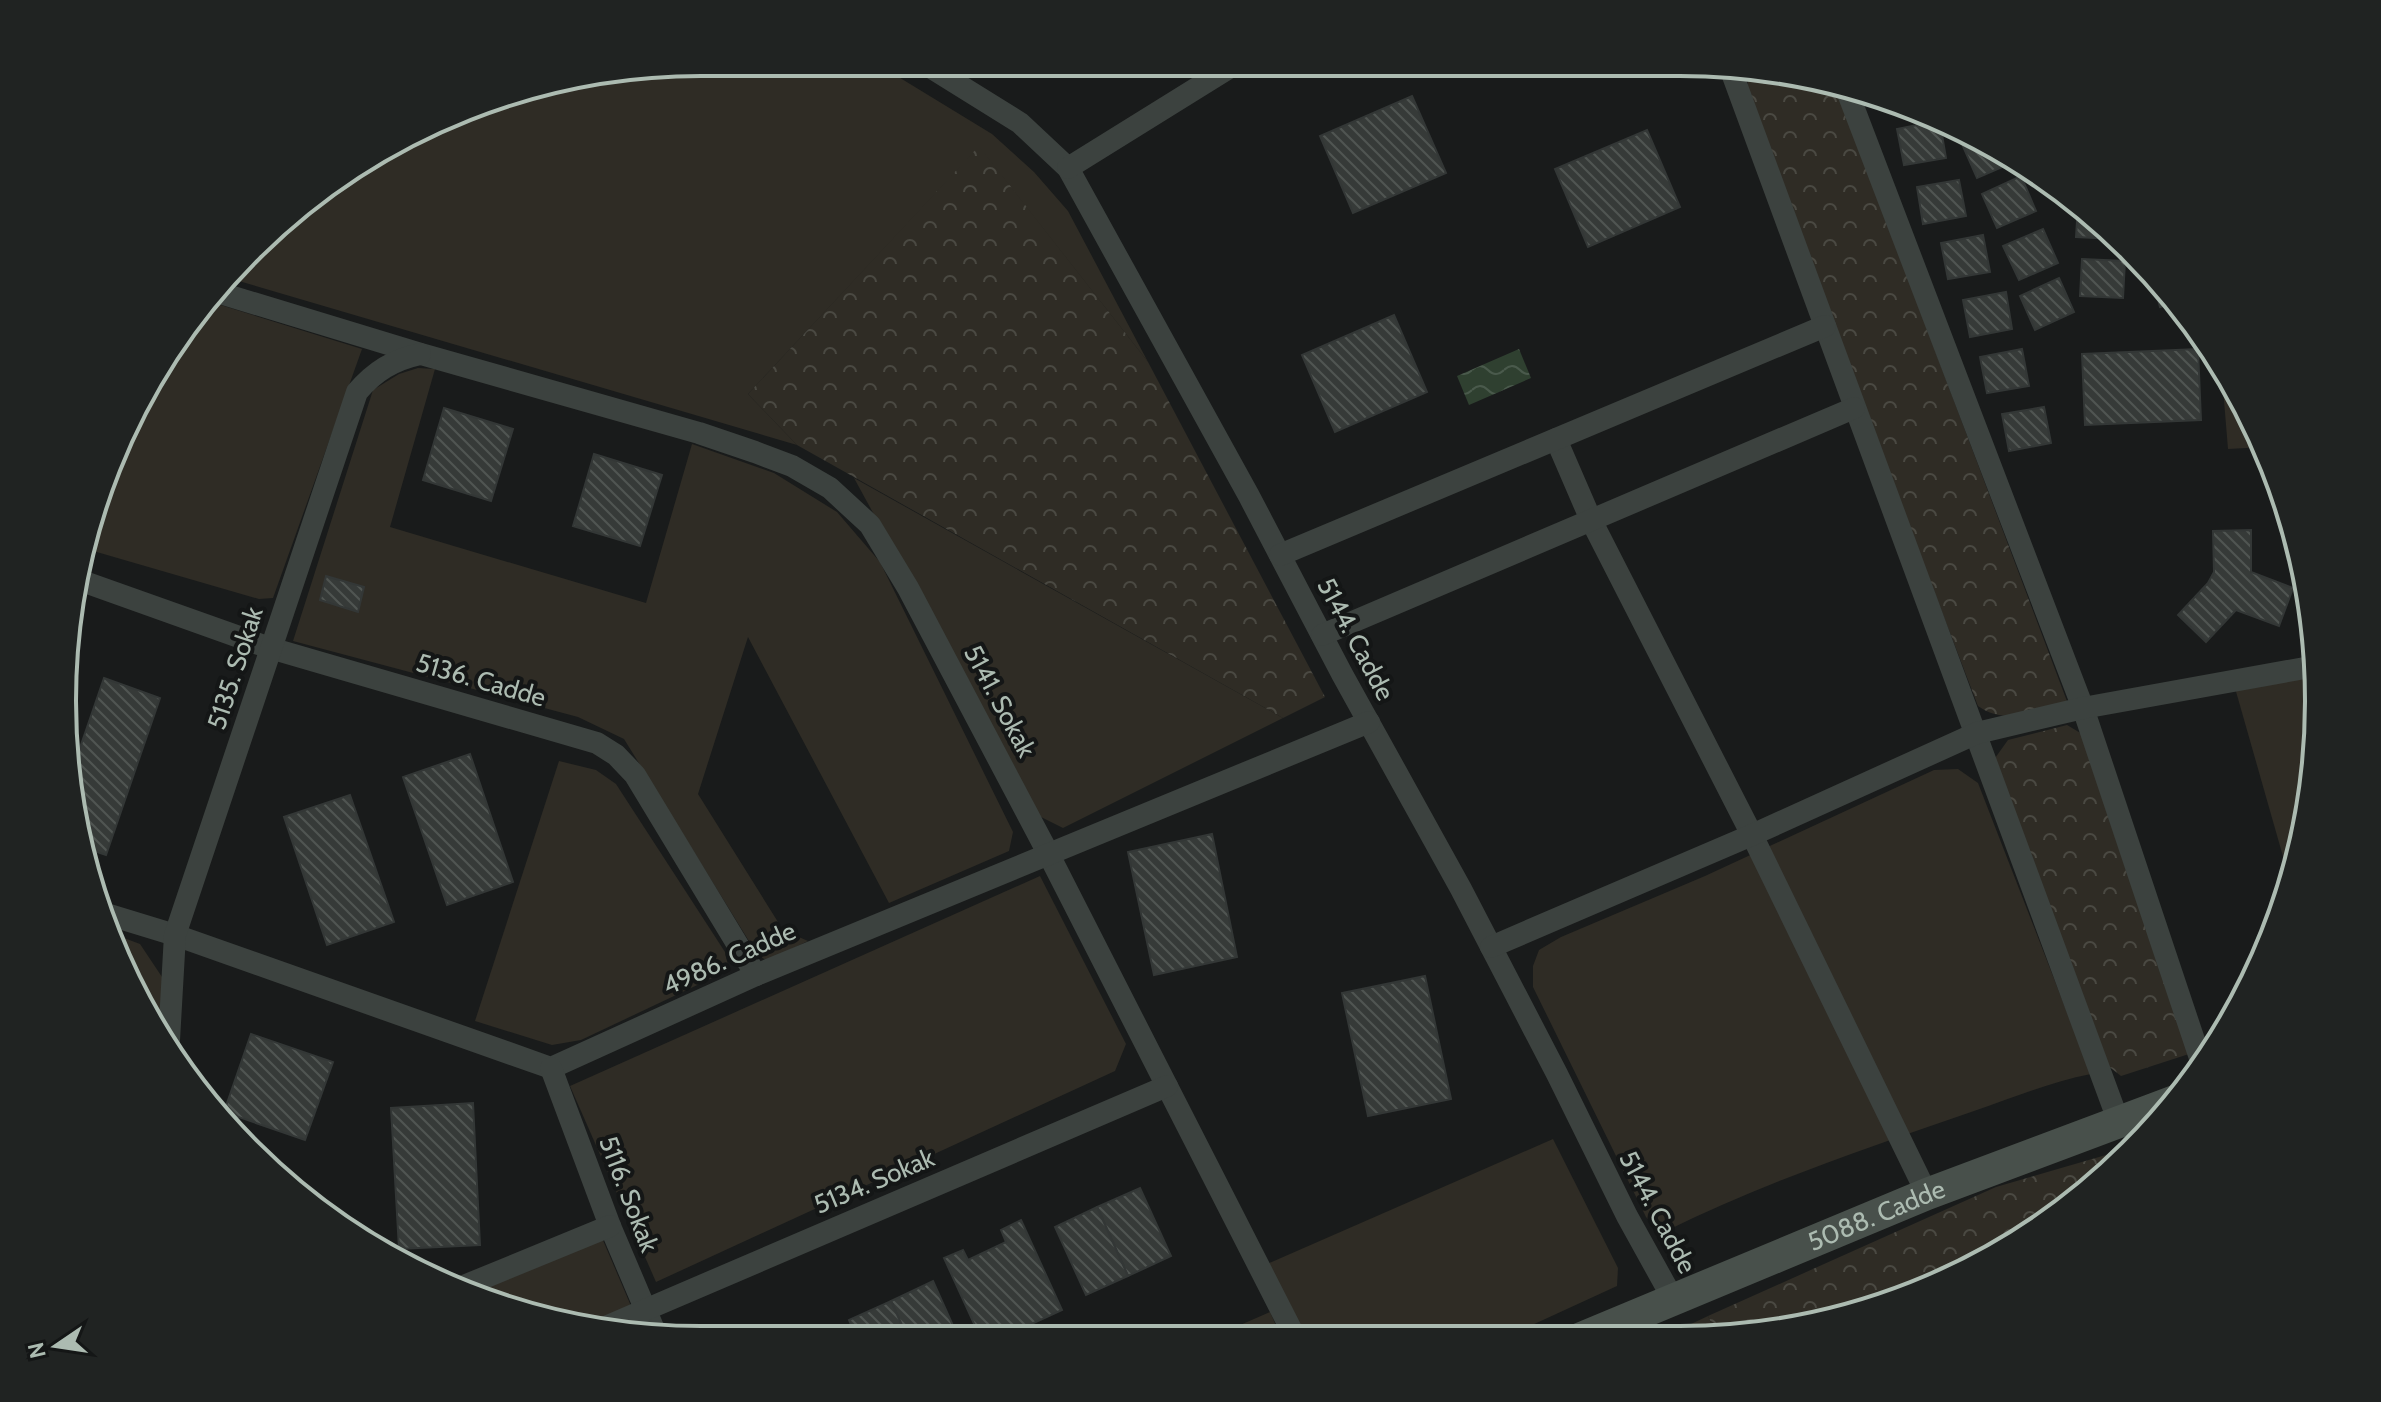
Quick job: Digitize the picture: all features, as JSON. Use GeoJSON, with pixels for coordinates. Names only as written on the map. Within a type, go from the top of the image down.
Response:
{"type":"FeatureCollection","features":[{"type":"Feature","properties":{"kind":"street","name":"5144. Cadde"},"geometry":{"type":"LineString","coordinates":[[944,76],[1020,123],[1068,168],[1491,947],[1627,1216],[1673,1299]]}},
{"type":"Feature","properties":{"kind":"street"},"geometry":{"type":"LineString","coordinates":[[1068,168],[1216,76]]}},
{"type":"Feature","properties":{"kind":"street"},"geometry":{"type":"LineString","coordinates":[[1734,78],[2118,1120]]}},
{"type":"Feature","properties":{"kind":"street"},"geometry":{"type":"LineString","coordinates":[[1850,100],[2083,708],[2198,1051]]}},
{"type":"Feature","properties":{"kind":"street"},"geometry":{"type":"LineString","coordinates":[[226,295],[421,354]]}},
{"type":"Feature","properties":{"kind":"street"},"geometry":{"type":"LineString","coordinates":[[1280,555],[1825,326]]}},
{"type":"Feature","properties":{"kind":"street","name":"5135. Sokak"},"geometry":{"type":"LineString","coordinates":[[170,1030],[175,935],[357,392],[383,368],[401,358],[421,354]]}},
{"type":"Feature","properties":{"kind":"street","name":"5141. Sokak"},"geometry":{"type":"LineString","coordinates":[[421,354],[699,433],[792,466],[830,488],[870,525],[908,588],[1048,853],[1289,1326]]}},
{"type":"Feature","properties":{"kind":"street"},"geometry":{"type":"LineString","coordinates":[[1322,635],[1854,408]]}},
{"type":"Feature","properties":{"kind":"street"},"geometry":{"type":"LineString","coordinates":[[1556,439],[1591,520],[1752,835],[1927,1194]]}},
{"type":"Feature","properties":{"kind":"street","name":"5136. Cadde"},"geometry":{"type":"LineString","coordinates":[[87,583],[270,648],[597,743],[616,755],[635,775],[756,975]]}},
{"type":"Feature","properties":{"kind":"street"},"geometry":{"type":"LineString","coordinates":[[1491,947],[1752,835],[1977,733],[2083,708],[2304,668]]}},
{"type":"Feature","properties":{"kind":"street","name":"4986. Cadde"},"geometry":{"type":"LineString","coordinates":[[551,1068],[756,975],[1369,722]]}},
{"type":"Feature","properties":{"kind":"street"},"geometry":{"type":"LineString","coordinates":[[115,917],[551,1068]]}},
{"type":"Feature","properties":{"kind":"street","name":"5116. Sokak"},"geometry":{"type":"LineString","coordinates":[[551,1068],[610,1226],[652,1324]]}},
{"type":"Feature","properties":{"kind":"street","name":"5134. Sokak"},"geometry":{"type":"LineString","coordinates":[[619,1321],[1167,1086]]}},
{"type":"Feature","properties":{"kind":"street","name":"5088. Cadde"},"geometry":{"type":"LineString","coordinates":[[1610,1326],[1927,1194],[2154,1108]]}},
{"type":"Feature","properties":{"kind":"street"},"geometry":{"type":"LineString","coordinates":[[473,1282],[610,1226]]}},
{"type":"Feature","properties":{"kind":"green space"},"geometry":{"type":"Polygon","coordinates":[[[897,76],[992,134],[1034,172],[1068,211],[1148,362],[979,147],[748,394],[797,445],[239,281],[289,231],[354,181],[425,140],[500,109],[579,88],[660,77],[897,76]]]}},
{"type":"Feature","properties":{"kind":"green space"},"geometry":{"type":"Polygon","coordinates":[[[1748,80],[1840,96],[2068,704],[2011,716],[1989,712],[1978,706],[1746,100],[1748,80]]]}},
{"type":"Feature","properties":{"kind":"green space"},"geometry":{"type":"Polygon","coordinates":[[[979,146],[1148,362],[1325,697],[1283,718],[797,445],[748,394],[979,146]]]}},
{"type":"Feature","properties":{"kind":"green space"},"geometry":{"type":"Polygon","coordinates":[[[219,304],[362,349],[273,598],[259,599],[94,551],[109,500],[140,425],[181,354],[219,304]]]}},
{"type":"Feature","properties":{"kind":"green space"},"geometry":{"type":"Polygon","coordinates":[[[418,368],[435,369],[390,527],[646,603],[692,444],[774,473],[837,512],[880,562],[1013,832],[1009,851],[889,903],[748,637],[698,794],[783,930],[808,941],[767,961],[757,954],[624,739],[578,717],[293,641],[373,390],[399,374],[418,368]]]}},
{"type":"Feature","properties":{"kind":"green space"},"geometry":{"type":"Polygon","coordinates":[[[2223,393],[2251,448],[2228,449],[2223,393]]]}},
{"type":"Feature","properties":{"kind":"green space"},"geometry":{"type":"Polygon","coordinates":[[[854,478],[1283,718],[1063,828],[1039,816],[854,478]]]}},
{"type":"Feature","properties":{"kind":"green space"},"geometry":{"type":"Polygon","coordinates":[[[2304,672],[2304,742],[2300,783],[2284,861],[2235,688],[2304,672]]]}},
{"type":"Feature","properties":{"kind":"green space"},"geometry":{"type":"Polygon","coordinates":[[[2067,725],[2082,734],[2192,1053],[2121,1076],[2107,1065],[1993,761],[2008,740],[2067,725]]]}},
{"type":"Feature","properties":{"kind":"green space"},"geometry":{"type":"Polygon","coordinates":[[[559,761],[596,770],[616,784],[725,952],[729,970],[581,1040],[552,1045],[475,1021],[559,761]]]}},
{"type":"Feature","properties":{"kind":"green space"},"geometry":{"type":"Polygon","coordinates":[[[1958,769],[1978,783],[2091,1074],[2046,1086],[1857,1152],[1741,1197],[1666,1231],[1658,1230],[1646,1217],[1533,987],[1533,966],[1539,950],[1561,937],[1705,876],[1934,770],[1958,769]]]}},
{"type":"Feature","properties":{"kind":"green space"},"geometry":{"type":"Polygon","coordinates":[[[1040,876],[1126,1044],[1115,1071],[656,1282],[570,1086],[1040,876]]]}},
{"type":"Feature","properties":{"kind":"green space"},"geometry":{"type":"Polygon","coordinates":[[[123,938],[140,944],[162,977],[163,1019],[123,938]]]}},
{"type":"Feature","properties":{"kind":"green space"},"geometry":{"type":"Polygon","coordinates":[[[1553,1139],[1618,1268],[1617,1286],[1530,1326],[1298,1326],[1267,1264],[1553,1139]]]}},
{"type":"Feature","properties":{"kind":"green space"},"geometry":{"type":"Polygon","coordinates":[[[2111,1154],[2027,1221],[1956,1262],[1919,1278],[1842,1305],[1802,1314],[1712,1325],[1708,1316],[1996,1187],[2111,1154]]]}},
{"type":"Feature","properties":{"kind":"green space"},"geometry":{"type":"Polygon","coordinates":[[[602,1238],[631,1306],[602,1318],[539,1305],[486,1287],[602,1238]]]}},
{"type":"Feature","properties":{"kind":"green space"},"geometry":{"type":"Polygon","coordinates":[[[1270,1312],[1276,1326],[1238,1326],[1270,1312]]]}},
{"type":"Feature","properties":{"kind":"green space"},"geometry":{"type":"Polygon","coordinates":[[[1708,1316],[1712,1325],[1687,1326],[1708,1316]]]}},
{"type":"Feature","properties":{"kind":"water"},"geometry":{"type":"Polygon","coordinates":[[[1519,349],[1531,378],[1469,405],[1457,376],[1519,349]]]}},
{"type":"Feature","properties":{"kind":"building"},"geometry":{"type":"Polygon","coordinates":[[[1412,96],[1446,173],[1353,213],[1320,136],[1412,96]]]}},
{"type":"Feature","properties":{"kind":"building"},"geometry":{"type":"Polygon","coordinates":[[[1920,124],[1942,134],[1946,158],[1904,165],[1897,129],[1920,124]]]}},
{"type":"Feature","properties":{"kind":"building"},"geometry":{"type":"Polygon","coordinates":[[[1647,130],[1680,207],[1588,247],[1555,169],[1647,130]]]}},
{"type":"Feature","properties":{"kind":"building"},"geometry":{"type":"Polygon","coordinates":[[[1962,144],[1993,160],[2003,166],[1977,178],[1962,144]]]}},
{"type":"Feature","properties":{"kind":"building"},"geometry":{"type":"Polygon","coordinates":[[[2020,177],[2036,211],[1997,228],[1982,194],[2020,177]]]}},
{"type":"Feature","properties":{"kind":"building"},"geometry":{"type":"Polygon","coordinates":[[[1959,180],[1966,216],[1923,224],[1917,187],[1959,180]]]}},
{"type":"Feature","properties":{"kind":"building"},"geometry":{"type":"Polygon","coordinates":[[[2077,219],[2100,238],[2076,237],[2077,219]]]}},
{"type":"Feature","properties":{"kind":"building"},"geometry":{"type":"Polygon","coordinates":[[[2043,229],[2058,263],[2019,280],[2003,246],[2043,229]]]}},
{"type":"Feature","properties":{"kind":"building"},"geometry":{"type":"Polygon","coordinates":[[[1983,235],[1990,272],[1948,279],[1941,243],[1983,235]]]}},
{"type":"Feature","properties":{"kind":"building"},"geometry":{"type":"Polygon","coordinates":[[[2082,259],[2125,262],[2123,298],[2080,296],[2082,259]]]}},
{"type":"Feature","properties":{"kind":"building"},"geometry":{"type":"Polygon","coordinates":[[[2059,278],[2074,312],[2035,330],[2020,296],[2059,278]]]}},
{"type":"Feature","properties":{"kind":"building"},"geometry":{"type":"Polygon","coordinates":[[[2006,292],[2012,329],[1970,337],[1963,300],[2006,292]]]}},
{"type":"Feature","properties":{"kind":"building"},"geometry":{"type":"Polygon","coordinates":[[[1394,315],[1427,392],[1335,432],[1302,355],[1394,315]]]}},
{"type":"Feature","properties":{"kind":"building"},"geometry":{"type":"Polygon","coordinates":[[[2022,349],[2029,386],[1987,393],[1980,357],[2022,349]]]}},
{"type":"Feature","properties":{"kind":"building"},"geometry":{"type":"Polygon","coordinates":[[[2196,349],[2201,420],[2085,425],[2082,354],[2196,349]]]}},
{"type":"Feature","properties":{"kind":"building"},"geometry":{"type":"Polygon","coordinates":[[[2044,407],[2051,443],[2009,451],[2002,414],[2044,407]]]}},
{"type":"Feature","properties":{"kind":"building"},"geometry":{"type":"Polygon","coordinates":[[[444,408],[513,429],[491,501],[423,480],[444,408]]]}},
{"type":"Feature","properties":{"kind":"building"},"geometry":{"type":"Polygon","coordinates":[[[594,454],[662,475],[640,546],[573,526],[594,454]]]}},
{"type":"Feature","properties":{"kind":"building"},"geometry":{"type":"Polygon","coordinates":[[[2251,530],[2251,572],[2293,588],[2279,626],[2236,610],[2206,642],[2178,615],[2208,583],[2214,572],[2213,531],[2251,530]]]}},
{"type":"Feature","properties":{"kind":"building"},"geometry":{"type":"Polygon","coordinates":[[[326,576],[364,587],[358,612],[320,600],[326,576]]]}},
{"type":"Feature","properties":{"kind":"building"},"geometry":{"type":"Polygon","coordinates":[[[104,678],[160,698],[106,855],[94,851],[78,753],[104,678]]]}},
{"type":"Feature","properties":{"kind":"building"},"geometry":{"type":"Polygon","coordinates":[[[470,754],[513,882],[447,905],[403,777],[470,754]]]}},
{"type":"Feature","properties":{"kind":"building"},"geometry":{"type":"Polygon","coordinates":[[[350,795],[394,922],[327,945],[284,817],[350,795]]]}},
{"type":"Feature","properties":{"kind":"building"},"geometry":{"type":"Polygon","coordinates":[[[1212,834],[1237,957],[1154,975],[1128,852],[1212,834]]]}},
{"type":"Feature","properties":{"kind":"building"},"geometry":{"type":"Polygon","coordinates":[[[1425,976],[1451,1099],[1368,1116],[1342,993],[1425,976]]]}},
{"type":"Feature","properties":{"kind":"building"},"geometry":{"type":"Polygon","coordinates":[[[251,1034],[333,1062],[305,1140],[233,1115],[226,1107],[251,1034]]]}},
{"type":"Feature","properties":{"kind":"building"},"geometry":{"type":"Polygon","coordinates":[[[473,1103],[480,1245],[399,1248],[391,1108],[473,1103]]]}},
{"type":"Feature","properties":{"kind":"building"},"geometry":{"type":"Polygon","coordinates":[[[1140,1188],[1171,1256],[1128,1276],[1097,1207],[1140,1188]]]}},
{"type":"Feature","properties":{"kind":"building"},"geometry":{"type":"Polygon","coordinates":[[[1097,1207],[1128,1276],[1086,1295],[1055,1227],[1097,1207]]]}},
{"type":"Feature","properties":{"kind":"building"},"geometry":{"type":"Polygon","coordinates":[[[1021,1220],[1062,1310],[1027,1326],[975,1326],[944,1258],[963,1250],[968,1260],[1006,1242],[1001,1230],[1021,1220]]]}},
{"type":"Feature","properties":{"kind":"building"},"geometry":{"type":"Polygon","coordinates":[[[933,1281],[953,1326],[902,1326],[891,1301],[933,1281]]]}},
{"type":"Feature","properties":{"kind":"building"},"geometry":{"type":"Polygon","coordinates":[[[891,1301],[902,1326],[852,1326],[849,1320],[891,1301]]]}}]}
